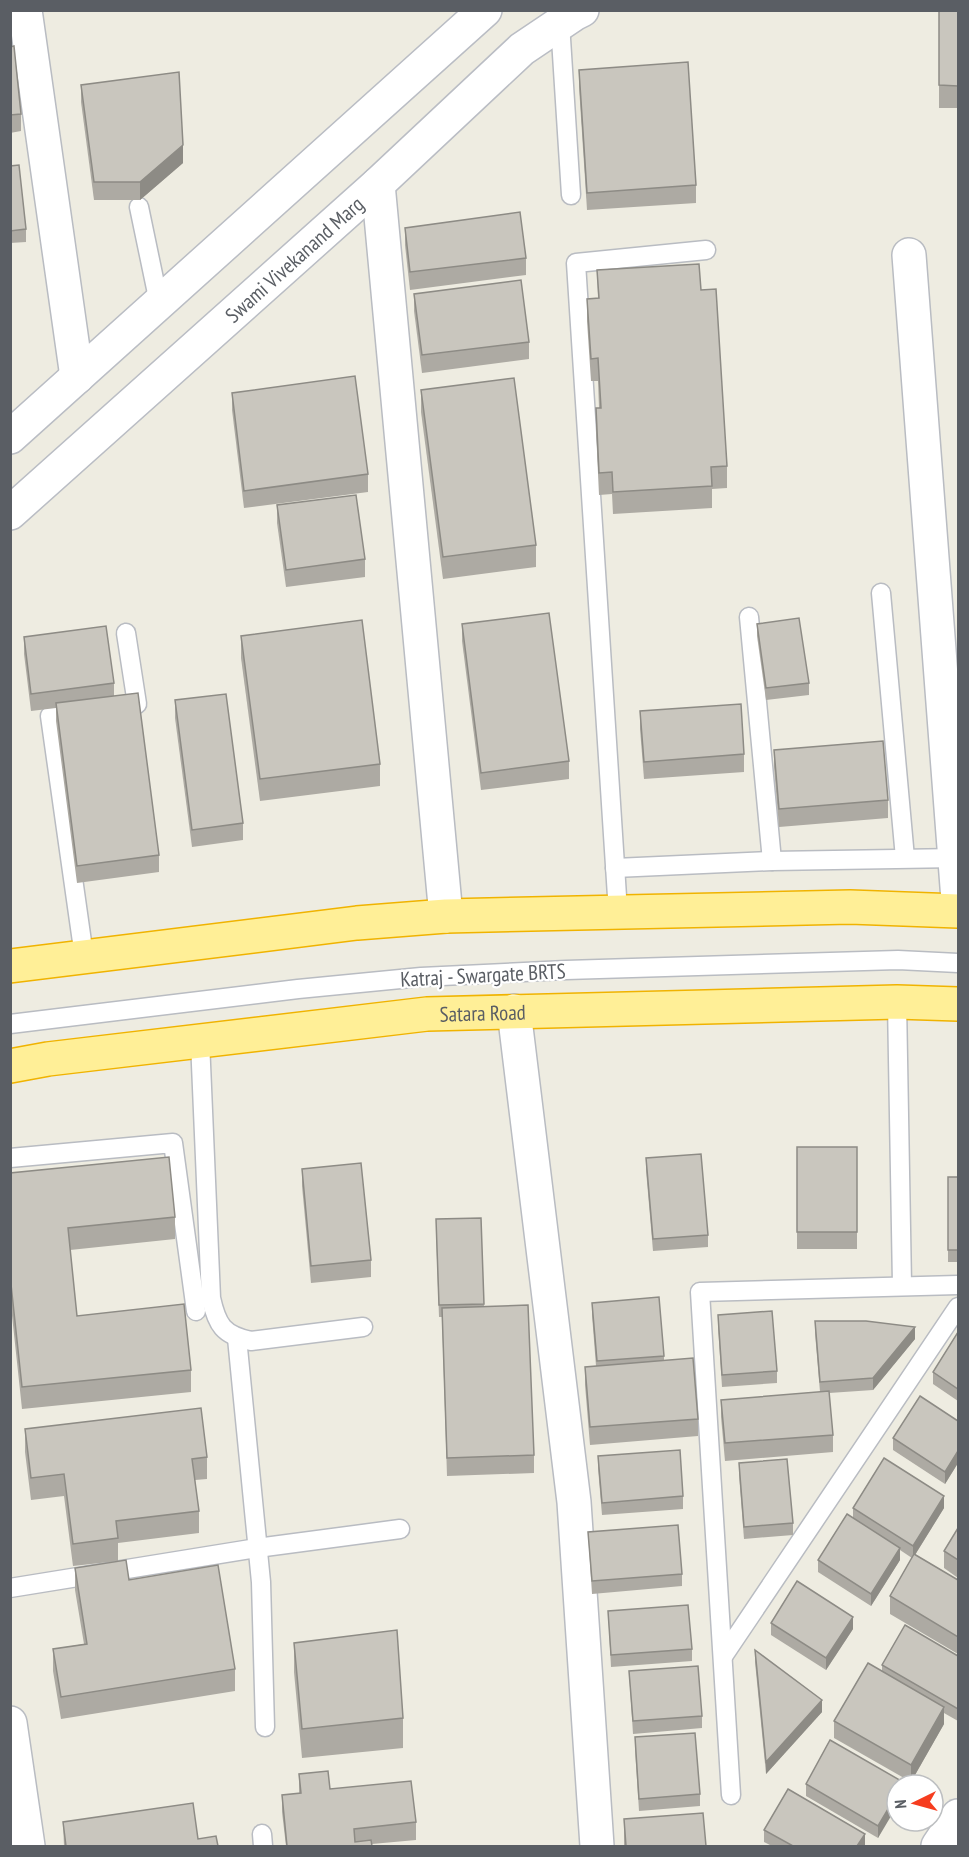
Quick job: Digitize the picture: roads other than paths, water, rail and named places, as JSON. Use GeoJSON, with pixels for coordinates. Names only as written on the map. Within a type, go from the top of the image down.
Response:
{"type":"FeatureCollection","features":[{"type":"Feature","properties":{"kind":"highway"},"geometry":{"type":"LineString","coordinates":[[10,966],[357,923],[446,916],[850,907],[958,911]]}},
{"type":"Feature","properties":{"kind":"highway","name":"Satara Road"},"geometry":{"type":"LineString","coordinates":[[10,1066],[48,1059],[427,1014],[897,1002],[958,1004]]}},
{"type":"Feature","properties":{"kind":"street"},"geometry":{"type":"LineString","coordinates":[[25,10],[77,377]]}},
{"type":"Feature","properties":{"kind":"street"},"geometry":{"type":"LineString","coordinates":[[10,437],[485,10]]}},
{"type":"Feature","properties":{"kind":"street","name":"Swami Vivekanand Marg"},"geometry":{"type":"LineString","coordinates":[[10,513],[378,184],[522,49],[571,17]]}},
{"type":"Feature","properties":{"kind":"street"},"geometry":{"type":"LineString","coordinates":[[378,184],[446,916]]}},
{"type":"Feature","properties":{"kind":"street"},"geometry":{"type":"LineString","coordinates":[[909,255],[958,858],[958,900]]}},
{"type":"Feature","properties":{"kind":"street"},"geometry":{"type":"LineString","coordinates":[[514,1011],[574,1502],[597,1846]]}},
{"type":"Feature","properties":{"kind":"street"},"geometry":{"type":"LineString","coordinates":[[10,1723],[27,1846]]}},
{"type":"Feature","properties":{"kind":"street"},"geometry":{"type":"LineString","coordinates":[[938,1846],[958,1816]]}},
{"type":"Feature","properties":{"kind":"lane"},"geometry":{"type":"LineString","coordinates":[[571,17],[571,195]]}},
{"type":"Feature","properties":{"kind":"lane"},"geometry":{"type":"LineString","coordinates":[[139,207],[159,303]]}},
{"type":"Feature","properties":{"kind":"lane"},"geometry":{"type":"LineString","coordinates":[[618,912],[576,263],[706,250]]}},
{"type":"Feature","properties":{"kind":"lane"},"geometry":{"type":"LineString","coordinates":[[881,593],[905,858]]}},
{"type":"Feature","properties":{"kind":"lane"},"geometry":{"type":"LineString","coordinates":[[748,617],[772,861]]}},
{"type":"Feature","properties":{"kind":"lane"},"geometry":{"type":"LineString","coordinates":[[84,956],[50,716],[137,704],[126,633]]}},
{"type":"Feature","properties":{"kind":"lane"},"geometry":{"type":"LineString","coordinates":[[615,868],[772,861],[958,858]]}},
{"type":"Feature","properties":{"kind":"lane","name":"Katraj - Swargate BRTS"},"geometry":{"type":"LineString","coordinates":[[10,1024],[298,989],[421,977],[566,970],[898,960],[958,963]]}},
{"type":"Feature","properties":{"kind":"lane"},"geometry":{"type":"LineString","coordinates":[[897,1002],[902,1285]]}},
{"type":"Feature","properties":{"kind":"lane"},"geometry":{"type":"LineString","coordinates":[[200,1041],[211,1298],[216,1318],[225,1331],[237,1338],[251,1341],[363,1327]]}},
{"type":"Feature","properties":{"kind":"lane"},"geometry":{"type":"LineString","coordinates":[[10,1158],[173,1143],[196,1311]]}},
{"type":"Feature","properties":{"kind":"lane"},"geometry":{"type":"LineString","coordinates":[[732,1795],[700,1292],[958,1285]]}},
{"type":"Feature","properties":{"kind":"lane"},"geometry":{"type":"LineString","coordinates":[[724,1655],[958,1307]]}},
{"type":"Feature","properties":{"kind":"lane"},"geometry":{"type":"LineString","coordinates":[[237,1338],[261,1582],[265,1727]]}},
{"type":"Feature","properties":{"kind":"lane"},"geometry":{"type":"LineString","coordinates":[[10,1588],[257,1548],[400,1529]]}}]}
